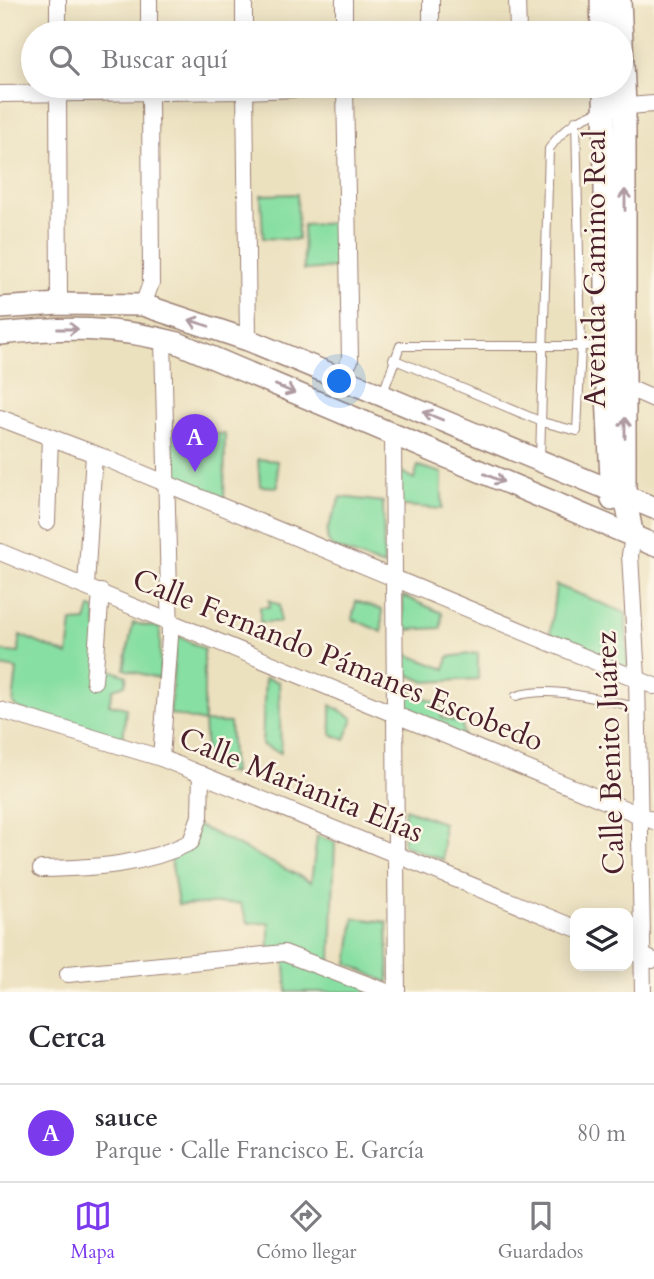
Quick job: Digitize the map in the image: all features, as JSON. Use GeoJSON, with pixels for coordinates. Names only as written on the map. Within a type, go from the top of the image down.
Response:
{"type":"FeatureCollection","features":[{"type":"Feature","properties":{"kind":"street"},"geometry":{"type":"LineString","coordinates":[[58,0],[58,21]]}},
{"type":"Feature","properties":{"kind":"street"},"geometry":{"type":"LineString","coordinates":[[149,0],[149,21]]}},
{"type":"Feature","properties":{"kind":"street"},"geometry":{"type":"LineString","coordinates":[[244,0],[244,21]]}},
{"type":"Feature","properties":{"kind":"street"},"geometry":{"type":"LineString","coordinates":[[344,0],[344,21]]}},
{"type":"Feature","properties":{"kind":"street"},"geometry":{"type":"LineString","coordinates":[[431,0],[431,21]]}},
{"type":"Feature","properties":{"kind":"street"},"geometry":{"type":"LineString","coordinates":[[517,0],[518,21]]}},
{"type":"Feature","properties":{"kind":"street"},"geometry":{"type":"LineString","coordinates":[[601,0],[602,21]]}},
{"type":"Feature","properties":{"kind":"street","name":"Avenida Camino Real"},"geometry":{"type":"LineString","coordinates":[[619,21],[620,0]]}},
{"type":"Feature","properties":{"kind":"street"},"geometry":{"type":"LineString","coordinates":[[0,94],[21,92]]}},
{"type":"Feature","properties":{"kind":"street"},"geometry":{"type":"LineString","coordinates":[[58,98],[59,304]]}},
{"type":"Feature","properties":{"kind":"street"},"geometry":{"type":"LineString","coordinates":[[143,305],[151,283],[150,98]]}},
{"type":"Feature","properties":{"kind":"street"},"geometry":{"type":"LineString","coordinates":[[245,98],[248,340]]}},
{"type":"Feature","properties":{"kind":"street"},"geometry":{"type":"LineString","coordinates":[[340,379],[350,360],[345,98]]}},
{"type":"Feature","properties":{"kind":"street","name":"Avenida Camino Real"},"geometry":{"type":"LineString","coordinates":[[615,98],[618,493]]}},
{"type":"Feature","properties":{"kind":"street"},"geometry":{"type":"LineString","coordinates":[[615,107],[654,103]]}},
{"type":"Feature","properties":{"kind":"street"},"geometry":{"type":"LineString","coordinates":[[0,308],[59,304],[143,305],[248,340],[654,508]]}},
{"type":"Feature","properties":{"kind":"street"},"geometry":{"type":"LineString","coordinates":[[0,334],[97,329],[138,333],[178,343],[393,435],[627,541],[654,545]]}},
{"type":"Feature","properties":{"kind":"street"},"geometry":{"type":"LineString","coordinates":[[161,758],[169,620],[163,339]]}},
{"type":"Feature","properties":{"kind":"street","name":"Avenida Camino Real"},"geometry":{"type":"LineString","coordinates":[[616,346],[624,386],[618,493]]}},
{"type":"Feature","properties":{"kind":"street"},"geometry":{"type":"LineString","coordinates":[[624,386],[654,398]]}},
{"type":"Feature","properties":{"kind":"street"},"geometry":{"type":"LineString","coordinates":[[0,418],[94,454],[654,685]]}},
{"type":"Feature","properties":{"kind":"street"},"geometry":{"type":"LineString","coordinates":[[393,435],[397,992]]}},
{"type":"Feature","properties":{"kind":"street"},"geometry":{"type":"LineString","coordinates":[[47,522],[50,437]]}},
{"type":"Feature","properties":{"kind":"street"},"geometry":{"type":"LineString","coordinates":[[94,454],[94,681]]}},
{"type":"Feature","properties":{"kind":"street"},"geometry":{"type":"LineString","coordinates":[[618,493],[627,541]]}},
{"type":"Feature","properties":{"kind":"street","name":"Calle Benito Juárez"},"geometry":{"type":"LineString","coordinates":[[627,541],[647,818],[649,958],[643,992]]}},
{"type":"Feature","properties":{"kind":"street","name":"Calle Fernando Pámanes Escobedo"},"geometry":{"type":"LineString","coordinates":[[0,552],[647,818]]}},
{"type":"Feature","properties":{"kind":"street","name":"Calle Marianita Elías"},"geometry":{"type":"LineString","coordinates":[[0,710],[161,758],[570,926]]}},
{"type":"Feature","properties":{"kind":"street"},"geometry":{"type":"LineString","coordinates":[[41,869],[100,867],[136,861],[170,852],[191,842],[200,816],[201,774]]}},
{"type":"Feature","properties":{"kind":"street"},"geometry":{"type":"LineString","coordinates":[[68,974],[284,953],[387,992]]}},
{"type":"Feature","properties":{"kind":"lane"},"geometry":{"type":"LineString","coordinates":[[540,459],[549,149],[561,132],[576,120],[615,107]]}},
{"type":"Feature","properties":{"kind":"lane"},"geometry":{"type":"LineString","coordinates":[[393,359],[542,422],[577,431],[581,346],[576,120]]}},
{"type":"Feature","properties":{"kind":"lane"},"geometry":{"type":"LineString","coordinates":[[382,396],[393,359],[400,346],[616,346]]}},
{"type":"Feature","properties":{"kind":"lane"},"geometry":{"type":"LineString","coordinates":[[516,696],[533,691],[553,692],[638,707]]}},
{"type":"Feature","properties":{"kind":"green space"},"geometry":{"type":"Polygon","coordinates":[[[297,194],[298,240],[263,238],[261,195],[297,194]]]}},
{"type":"Feature","properties":{"kind":"green space"},"geometry":{"type":"Polygon","coordinates":[[[336,223],[335,268],[304,270],[303,225],[336,223]]]}},
{"type":"Feature","properties":{"kind":"green space"},"geometry":{"type":"Polygon","coordinates":[[[165,432],[225,434],[224,507],[166,484],[165,432]]]}},
{"type":"Feature","properties":{"kind":"green space"},"geometry":{"type":"Polygon","coordinates":[[[258,459],[277,461],[278,487],[260,486],[258,459]]]}},
{"type":"Feature","properties":{"kind":"green space"},"geometry":{"type":"Polygon","coordinates":[[[418,466],[442,473],[442,509],[393,505],[393,467],[414,479],[418,466]]]}},
{"type":"Feature","properties":{"kind":"green space"},"geometry":{"type":"Polygon","coordinates":[[[341,497],[383,502],[384,566],[332,547],[327,539],[328,527],[341,497]]]}},
{"type":"Feature","properties":{"kind":"green space"},"geometry":{"type":"Polygon","coordinates":[[[556,585],[626,613],[628,674],[549,642],[556,585]]]}},
{"type":"Feature","properties":{"kind":"green space"},"geometry":{"type":"Polygon","coordinates":[[[403,596],[442,613],[441,628],[403,630],[403,596]]]}},
{"type":"Feature","properties":{"kind":"green space"},"geometry":{"type":"Polygon","coordinates":[[[269,600],[280,605],[280,622],[260,622],[260,607],[270,607],[269,600]]]}},
{"type":"Feature","properties":{"kind":"green space"},"geometry":{"type":"Polygon","coordinates":[[[356,601],[382,610],[382,632],[352,619],[356,601]]]}},
{"type":"Feature","properties":{"kind":"green space"},"geometry":{"type":"Polygon","coordinates":[[[90,608],[95,609],[102,667],[127,676],[125,685],[113,689],[109,704],[126,708],[123,742],[17,708],[13,703],[17,669],[0,666],[0,651],[19,653],[20,635],[68,655],[72,622],[86,621],[90,608]]]}},
{"type":"Feature","properties":{"kind":"green space"},"geometry":{"type":"Polygon","coordinates":[[[133,623],[160,628],[160,679],[124,669],[133,623]]]}},
{"type":"Feature","properties":{"kind":"green space"},"geometry":{"type":"Polygon","coordinates":[[[176,635],[204,649],[204,722],[170,714],[176,635]]]}},
{"type":"Feature","properties":{"kind":"green space"},"geometry":{"type":"Polygon","coordinates":[[[403,653],[445,669],[448,657],[478,653],[478,679],[425,682],[403,672],[403,653]]]}},
{"type":"Feature","properties":{"kind":"green space"},"geometry":{"type":"Polygon","coordinates":[[[265,678],[279,682],[281,753],[262,745],[265,678]]]}},
{"type":"Feature","properties":{"kind":"green space"},"geometry":{"type":"Polygon","coordinates":[[[404,689],[439,704],[442,718],[462,723],[464,742],[394,713],[404,689]]]}},
{"type":"Feature","properties":{"kind":"green space"},"geometry":{"type":"Polygon","coordinates":[[[331,705],[353,718],[345,740],[331,734],[331,705]]]}},
{"type":"Feature","properties":{"kind":"green space"},"geometry":{"type":"Polygon","coordinates":[[[204,722],[230,723],[233,774],[207,766],[204,722]]]}},
{"type":"Feature","properties":{"kind":"green space"},"geometry":{"type":"Polygon","coordinates":[[[405,809],[443,823],[443,860],[403,845],[405,809]]]}},
{"type":"Feature","properties":{"kind":"green space"},"geometry":{"type":"Polygon","coordinates":[[[197,825],[311,882],[317,836],[335,842],[331,961],[269,949],[269,923],[248,923],[240,903],[178,905],[170,852],[197,825]]]}},
{"type":"Feature","properties":{"kind":"green space"},"geometry":{"type":"Polygon","coordinates":[[[354,918],[387,922],[389,983],[348,964],[354,918]]]}},
{"type":"Feature","properties":{"kind":"green space"},"geometry":{"type":"Polygon","coordinates":[[[284,953],[387,992],[287,992],[284,953]]]}},
{"type":"Feature","properties":{"kind":"place","name":"sauce"},"geometry":{"type":"Point","coordinates":[195,472]}}]}
